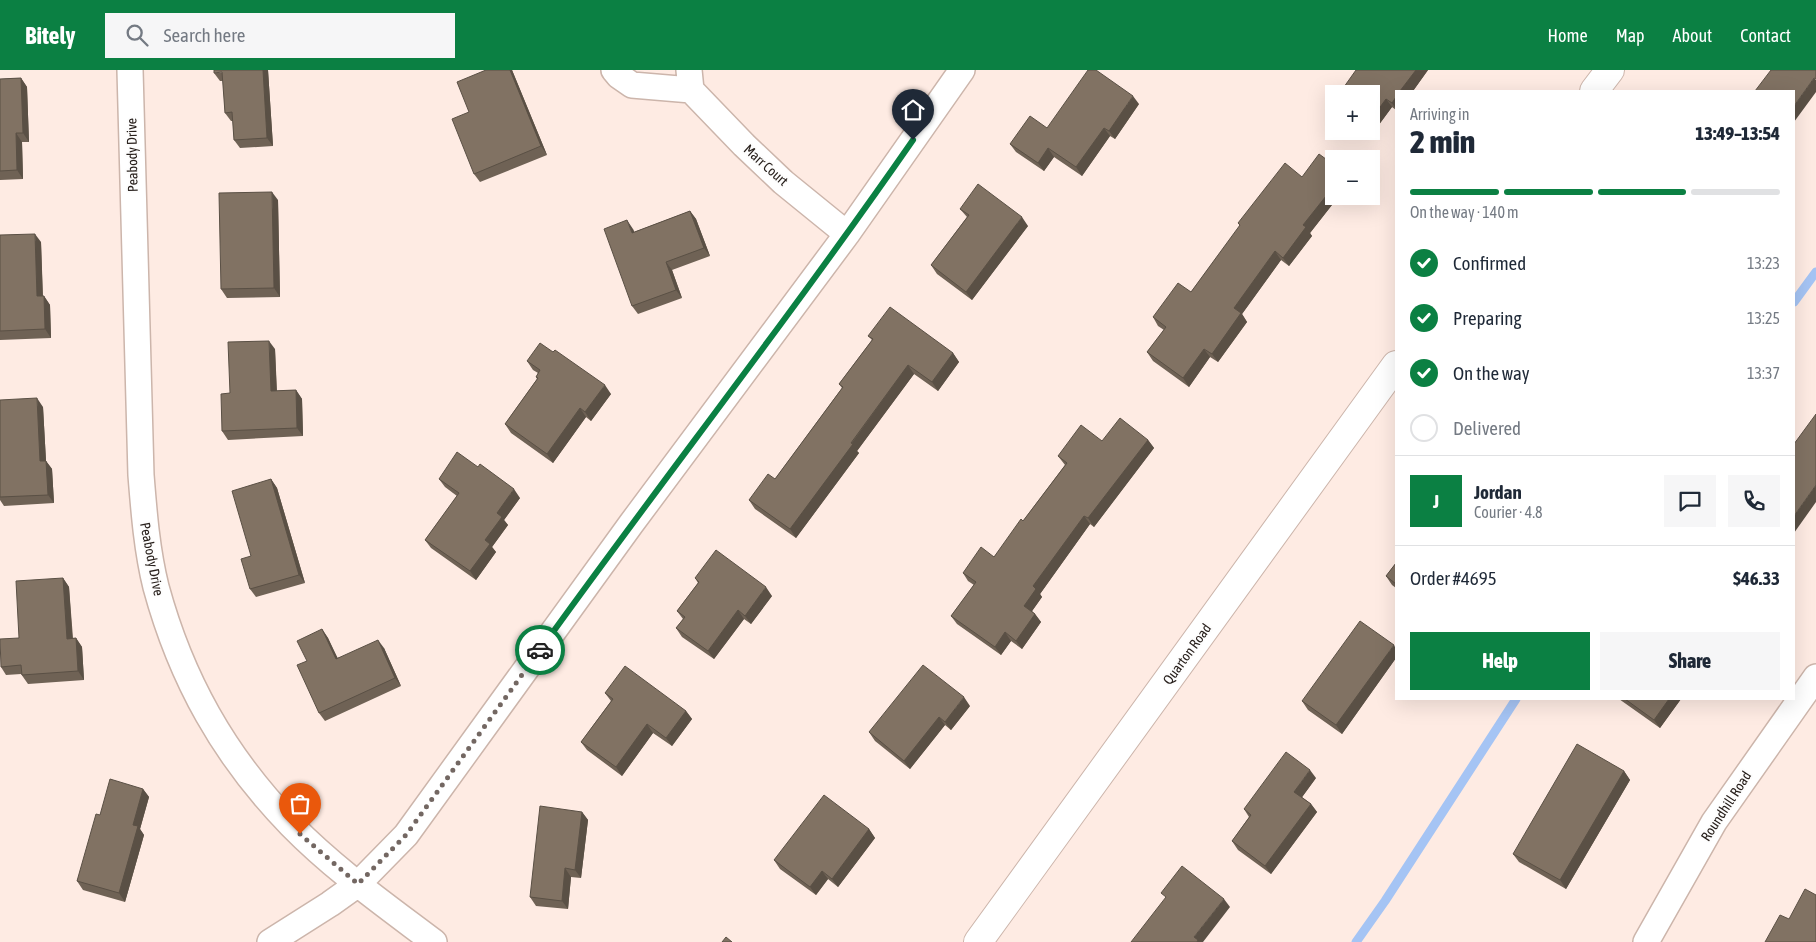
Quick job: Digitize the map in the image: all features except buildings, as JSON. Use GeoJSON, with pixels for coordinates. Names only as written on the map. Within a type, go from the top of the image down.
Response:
{"type":"FeatureCollection","features":[{"type":"Feature","properties":{"kind":"street","name":"Peabody Drive"},"geometry":{"type":"LineString","coordinates":[[130,70],[141,475],[144,523],[156,586],[172,637],[188,680],[212,724],[230,752],[290,824],[320,853],[434,942]]}},
{"type":"Feature","properties":{"kind":"street","name":"Marr Court"},"geometry":{"type":"LineString","coordinates":[[614,70],[632,85],[690,80],[744,146],[783,182],[847,234]]}},
{"type":"Feature","properties":{"kind":"street"},"geometry":{"type":"LineString","coordinates":[[270,942],[358,884],[406,835],[630,524],[847,234],[962,70]]}},
{"type":"Feature","properties":{"kind":"street"},"geometry":{"type":"LineString","coordinates":[[1595,90],[1610,70]]}},
{"type":"Feature","properties":{"kind":"street","name":"Quarton Road"},"geometry":{"type":"LineString","coordinates":[[978,942],[1395,366]]}},
{"type":"Feature","properties":{"kind":"street","name":"Roundhill Road"},"geometry":{"type":"LineString","coordinates":[[1646,942],[1714,822],[1816,676]]}},
{"type":"Feature","properties":{"kind":"waterway"},"geometry":{"type":"LineString","coordinates":[[1795,301],[1816,272]]}},
{"type":"Feature","properties":{"kind":"waterway"},"geometry":{"type":"LineString","coordinates":[[1356,942],[1385,901],[1515,700]]}},
{"type":"Feature","properties":{"kind":"way so far"},"geometry":{"type":"LineString","coordinates":[[300,834],[358,884],[406,835],[540,650]]}},
{"type":"Feature","properties":{"kind":"route"},"geometry":{"type":"LineString","coordinates":[[540,650],[630,524],[847,234],[913,140]]}}]}
